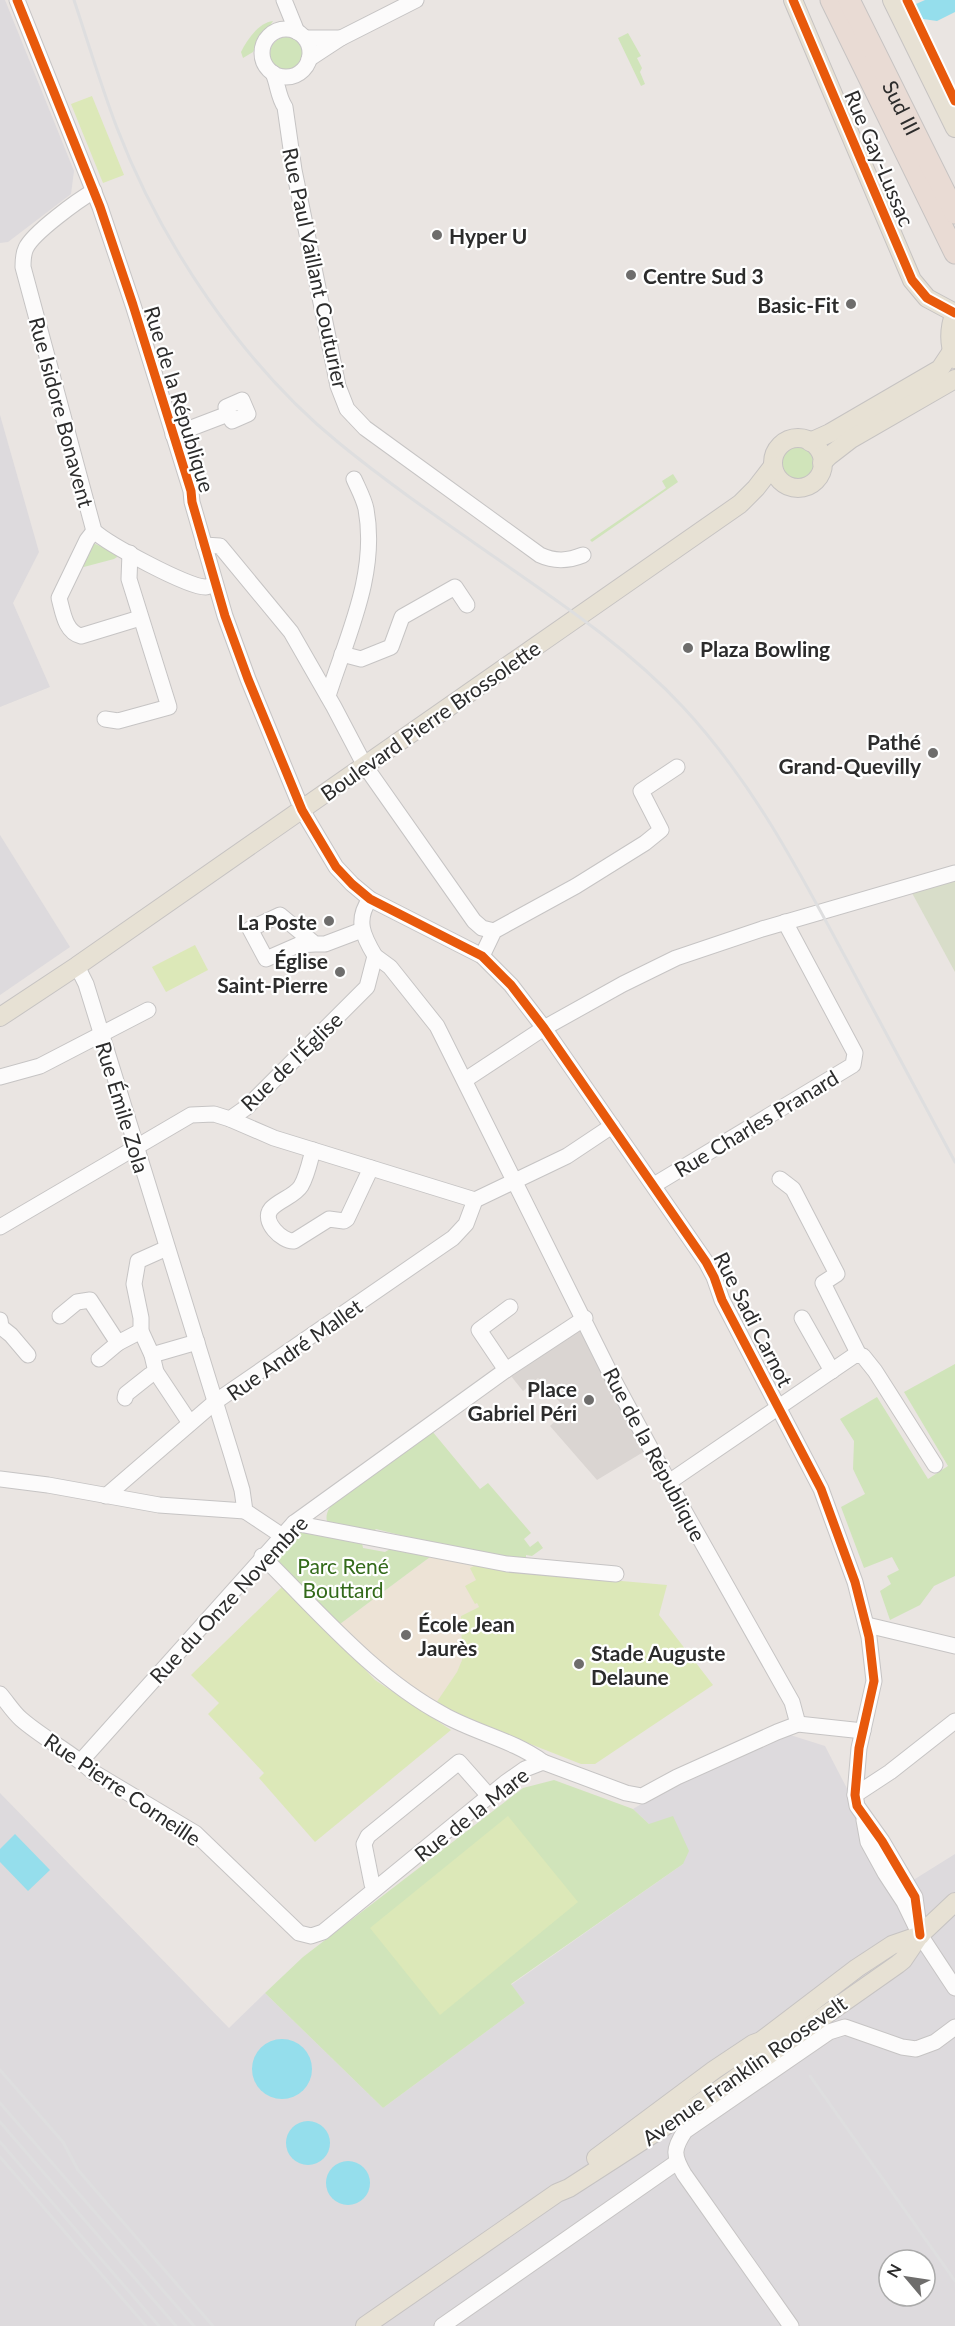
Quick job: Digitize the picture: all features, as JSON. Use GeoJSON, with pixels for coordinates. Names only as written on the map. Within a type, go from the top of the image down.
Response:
{"type":"FeatureCollection","features":[{"type":"Feature","properties":{"kind":"highway","name":"Sud III"},"geometry":{"type":"LineString","coordinates":[[831,0],[955,253]]}},
{"type":"Feature","properties":{"kind":"highway","name":"Sud III"},"geometry":{"type":"LineString","coordinates":[[849,0],[955,213]]}},
{"type":"Feature","properties":{"kind":"main road","name":"Rue Gay-Lussac"},"geometry":{"type":"LineString","coordinates":[[793,0],[912,280],[927,298],[955,312]]}},
{"type":"Feature","properties":{"kind":"main road"},"geometry":{"type":"LineString","coordinates":[[892,0],[955,128]]}},
{"type":"Feature","properties":{"kind":"main road"},"geometry":{"type":"LineString","coordinates":[[810,442],[830,433],[940,369],[953,355],[950,332],[955,312]]}},
{"type":"Feature","properties":{"kind":"main road"},"geometry":{"type":"LineString","coordinates":[[822,463],[851,439],[955,380]]}},
{"type":"Feature","properties":{"kind":"main road"},"geometry":{"type":"LineString","coordinates":[[798,438],[810,442],[820,453],[822,463],[818,477],[802,487],[788,486],[778,478],[773,466],[776,451],[784,443],[798,438]]}},
{"type":"Feature","properties":{"kind":"main road","name":"Boulevard Pierre Brossolette"},"geometry":{"type":"LineString","coordinates":[[0,1017],[77,966],[740,504],[773,466]]}},
{"type":"Feature","properties":{"kind":"main road","name":"Boulevard Pierre Brossolette"},"geometry":{"type":"LineString","coordinates":[[740,504],[788,486]]}},
{"type":"Feature","properties":{"kind":"main road","name":"Avenue Franklin Roosevelt"},"geometry":{"type":"LineString","coordinates":[[365,2326],[557,2193],[569,2188],[637,2144],[787,2043],[834,2007],[903,1960],[920,1935],[955,1902]]}},
{"type":"Feature","properties":{"kind":"main road"},"geometry":{"type":"LineString","coordinates":[[920,1935],[955,1919]]}},
{"type":"Feature","properties":{"kind":"street","name":"Rue de la République"},"geometry":{"type":"LineString","coordinates":[[17,0],[94,191],[133,305],[215,584],[248,679],[302,810]]}},
{"type":"Feature","properties":{"kind":"street"},"geometry":{"type":"LineString","coordinates":[[283,0],[308,44],[309,59],[306,66],[296,76],[284,77],[273,73],[264,64],[262,53],[266,40],[275,32],[279,24],[277,18],[279,4],[283,0]]}},
{"type":"Feature","properties":{"kind":"street"},"geometry":{"type":"LineString","coordinates":[[309,59],[341,38],[416,0]]}},
{"type":"Feature","properties":{"kind":"street"},"geometry":{"type":"LineString","coordinates":[[275,32],[287,29],[301,35],[341,38]]}},
{"type":"Feature","properties":{"kind":"street","name":"Rue Paul Vaillant Couturier"},"geometry":{"type":"LineString","coordinates":[[273,73],[285,107],[294,170],[338,386],[347,409],[365,428],[540,555],[556,560],[583,555]]}},
{"type":"Feature","properties":{"kind":"street","name":"Rue Paul Vaillant Couturier"},"geometry":{"type":"LineString","coordinates":[[285,107],[296,76]]}},
{"type":"Feature","properties":{"kind":"street","name":"Rue Isidore Bonavent"},"geometry":{"type":"LineString","coordinates":[[94,191],[78,200],[30,242],[23,256],[23,267],[94,531],[106,542],[189,583],[207,587],[215,584]]}},
{"type":"Feature","properties":{"kind":"street"},"geometry":{"type":"LineString","coordinates":[[173,435],[228,414]]}},
{"type":"Feature","properties":{"kind":"street"},"geometry":{"type":"LineString","coordinates":[[328,696],[362,592],[368,562],[366,507],[354,479]]}},
{"type":"Feature","properties":{"kind":"street"},"geometry":{"type":"LineString","coordinates":[[94,531],[87,540],[59,598],[69,629],[81,636],[140,618]]}},
{"type":"Feature","properties":{"kind":"street"},"geometry":{"type":"LineString","coordinates":[[204,545],[220,546],[291,632],[365,766],[474,921],[482,928],[494,931]]}},
{"type":"Feature","properties":{"kind":"street"},"geometry":{"type":"LineString","coordinates":[[105,719],[118,721],[169,707],[129,579],[130,554]]}},
{"type":"Feature","properties":{"kind":"street"},"geometry":{"type":"LineString","coordinates":[[342,654],[361,659],[392,648],[402,617],[455,587],[467,605]]}},
{"type":"Feature","properties":{"kind":"street"},"geometry":{"type":"LineString","coordinates":[[482,956],[494,931],[576,886],[645,843],[661,830],[641,791],[678,767]]}},
{"type":"Feature","properties":{"kind":"street","name":"Rue Sadi Carnot"},"geometry":{"type":"LineString","coordinates":[[302,810],[336,867],[352,884],[370,899],[482,956],[511,985],[544,1028],[706,1262],[722,1300],[821,1489],[855,1582],[867,1625],[874,1681],[863,1731],[855,1795],[857,1806],[882,1841],[915,1897],[920,1935]]}},
{"type":"Feature","properties":{"kind":"street"},"geometry":{"type":"LineString","coordinates":[[465,1080],[544,1028],[623,984],[676,958],[785,922],[955,873]]}},
{"type":"Feature","properties":{"kind":"street"},"geometry":{"type":"LineString","coordinates":[[370,899],[362,911],[362,930],[375,956]]}},
{"type":"Feature","properties":{"kind":"street","name":"Rue Charles Pranard"},"geometry":{"type":"LineString","coordinates":[[654,1185],[853,1065],[856,1060],[855,1053],[785,922]]}},
{"type":"Feature","properties":{"kind":"street"},"geometry":{"type":"LineString","coordinates":[[315,944],[326,944],[362,930]]}},
{"type":"Feature","properties":{"kind":"street","name":"Rue de la République"},"geometry":{"type":"LineString","coordinates":[[375,956],[390,967],[437,1026],[514,1182],[585,1318],[611,1375],[792,1702],[798,1724]]}},
{"type":"Feature","properties":{"kind":"street","name":"Rue de l'Église"},"geometry":{"type":"LineString","coordinates":[[0,1227],[191,1115],[214,1114],[230,1119],[247,1107],[367,987],[375,956]]}},
{"type":"Feature","properties":{"kind":"street","name":"Rue Émile Zola"},"geometry":{"type":"LineString","coordinates":[[77,966],[86,984],[216,1402],[242,1490],[245,1511]]}},
{"type":"Feature","properties":{"kind":"street"},"geometry":{"type":"LineString","coordinates":[[0,1077],[40,1066],[148,1010]]}},
{"type":"Feature","properties":{"kind":"street"},"geometry":{"type":"LineString","coordinates":[[230,1119],[274,1138],[475,1200],[567,1156],[612,1126]]}},
{"type":"Feature","properties":{"kind":"street"},"geometry":{"type":"LineString","coordinates":[[313,1150],[301,1187],[270,1209],[268,1216],[283,1238],[289,1241],[332,1219],[344,1221],[347,1219],[371,1168]]}},
{"type":"Feature","properties":{"kind":"street"},"geometry":{"type":"LineString","coordinates":[[780,1179],[793,1189],[837,1274],[823,1283],[859,1355],[863,1356],[875,1371],[935,1465]]}},
{"type":"Feature","properties":{"kind":"street","name":"Rue André Mallet"},"geometry":{"type":"LineString","coordinates":[[106,1496],[216,1402],[453,1238],[466,1224],[475,1200]]}},
{"type":"Feature","properties":{"kind":"street"},"geometry":{"type":"LineString","coordinates":[[167,1248],[138,1261],[134,1284],[141,1318],[141,1331],[152,1355],[156,1372],[190,1424]]}},
{"type":"Feature","properties":{"kind":"street"},"geometry":{"type":"LineString","coordinates":[[60,1316],[77,1302],[90,1300],[118,1343]]}},
{"type":"Feature","properties":{"kind":"street"},"geometry":{"type":"LineString","coordinates":[[506,1370],[479,1330],[510,1307]]}},
{"type":"Feature","properties":{"kind":"street","name":"Rue du Onze Novembre"},"geometry":{"type":"LineString","coordinates":[[81,1761],[262,1556],[294,1523],[506,1370],[585,1318]]}},
{"type":"Feature","properties":{"kind":"street","name":"Rue Sadi Carnot"},"geometry":{"type":"LineString","coordinates":[[802,1318],[832,1371]]}},
{"type":"Feature","properties":{"kind":"street"},"geometry":{"type":"LineString","coordinates":[[0,1325],[28,1355]]}},
{"type":"Feature","properties":{"kind":"street"},"geometry":{"type":"LineString","coordinates":[[99,1359],[118,1343],[141,1331]]}},
{"type":"Feature","properties":{"kind":"street"},"geometry":{"type":"LineString","coordinates":[[152,1355],[196,1342]]}},
{"type":"Feature","properties":{"kind":"street","name":"Rue Sadi Carnot"},"geometry":{"type":"LineString","coordinates":[[779,1407],[855,1355],[859,1355]]}},
{"type":"Feature","properties":{"kind":"street"},"geometry":{"type":"LineString","coordinates":[[125,1398],[126,1394],[156,1372]]}},
{"type":"Feature","properties":{"kind":"street"},"geometry":{"type":"LineString","coordinates":[[669,1482],[779,1407]]}},
{"type":"Feature","properties":{"kind":"street"},"geometry":{"type":"LineString","coordinates":[[0,1479],[159,1505],[245,1511],[281,1535]]}},
{"type":"Feature","properties":{"kind":"street"},"geometry":{"type":"LineString","coordinates":[[294,1523],[507,1564],[616,1574]]}},
{"type":"Feature","properties":{"kind":"street"},"geometry":{"type":"LineString","coordinates":[[262,1556],[389,1679],[444,1715],[527,1750],[543,1762]]}},
{"type":"Feature","properties":{"kind":"street"},"geometry":{"type":"LineString","coordinates":[[867,1625],[955,1646]]}},
{"type":"Feature","properties":{"kind":"street","name":"Rue Pierre Corneille"},"geometry":{"type":"LineString","coordinates":[[0,1694],[19,1718],[110,1783],[195,1833],[299,1933]]}},
{"type":"Feature","properties":{"kind":"street"},"geometry":{"type":"LineString","coordinates":[[855,1795],[890,1772],[955,1721]]}},
{"type":"Feature","properties":{"kind":"street","name":"Rue de la Mare"},"geometry":{"type":"LineString","coordinates":[[299,1933],[311,1936],[323,1932],[489,1796],[525,1769],[543,1762],[626,1793],[642,1796],[678,1777],[798,1724],[863,1731]]}},
{"type":"Feature","properties":{"kind":"street"},"geometry":{"type":"LineString","coordinates":[[375,1889],[364,1844],[368,1836],[459,1762],[489,1796]]}},
{"type":"Feature","properties":{"kind":"street"},"geometry":{"type":"LineString","coordinates":[[920,1935],[955,1988]]}},
{"type":"Feature","properties":{"kind":"street"},"geometry":{"type":"LineString","coordinates":[[791,2326],[677,2162],[675,2147],[685,2131],[829,2032],[845,2027],[902,2047],[916,2049],[935,2042],[955,2028]]}},
{"type":"Feature","properties":{"kind":"street"},"geometry":{"type":"LineString","coordinates":[[442,2326],[677,2162]]}},
{"type":"Feature","properties":{"kind":"shaded area"},"geometry":{"type":"Polygon","coordinates":[[[0,0],[5,0],[74,171],[71,194],[8,242],[0,243],[0,0]]]}},
{"type":"Feature","properties":{"kind":"shaded area"},"geometry":{"type":"Polygon","coordinates":[[[0,415],[39,552],[13,603],[50,687],[0,707],[0,415]]]}},
{"type":"Feature","properties":{"kind":"shaded area"},"geometry":{"type":"Polygon","coordinates":[[[0,835],[70,947],[0,995],[0,835]]]}},
{"type":"Feature","properties":{"kind":"shaded area","name":"Place Gabriel Péri"},"geometry":{"type":"Polygon","coordinates":[[[582,1325],[645,1451],[597,1480],[550,1426],[567,1410],[538,1378],[523,1391],[511,1376],[582,1325]]]}},
{"type":"Feature","properties":{"kind":"shaded area","name":"École Jean Jaurès"},"geometry":{"type":"Polygon","coordinates":[[[430,1557],[476,1565],[476,1580],[468,1590],[479,1607],[461,1616],[462,1660],[457,1672],[436,1703],[386,1669],[340,1624],[430,1557]]]}},
{"type":"Feature","properties":{"kind":"shaded area"},"geometry":{"type":"Polygon","coordinates":[[[787,1734],[825,1746],[899,1889],[955,1854],[955,2326],[0,2326],[0,1793],[229,2028],[265,1993],[383,2108],[525,2003],[511,1985],[683,1864],[633,1809],[678,1782],[787,1734]]]}},
{"type":"Feature","properties":{"kind":"green space"},"geometry":{"type":"Polygon","coordinates":[[[273,21],[253,52],[243,58],[241,52],[250,37],[263,25],[273,21]]]}},
{"type":"Feature","properties":{"kind":"green space"},"geometry":{"type":"Polygon","coordinates":[[[628,33],[641,56],[637,58],[642,68],[640,72],[645,84],[641,86],[618,38],[628,33]]]}},
{"type":"Feature","properties":{"kind":"green space"},"geometry":{"type":"Polygon","coordinates":[[[287,37],[299,42],[304,54],[299,66],[287,71],[275,66],[270,54],[275,42],[287,37]]]}},
{"type":"Feature","properties":{"kind":"green space"},"geometry":{"type":"Polygon","coordinates":[[[92,96],[124,175],[103,183],[71,104],[92,96]]]}},
{"type":"Feature","properties":{"kind":"green space"},"geometry":{"type":"Polygon","coordinates":[[[798,445],[810,450],[815,462],[810,474],[798,479],[786,474],[781,462],[786,450],[798,445]]]}},
{"type":"Feature","properties":{"kind":"green space"},"geometry":{"type":"Polygon","coordinates":[[[673,474],[678,482],[592,542],[590,540],[666,488],[662,481],[673,474]]]}},
{"type":"Feature","properties":{"kind":"green space"},"geometry":{"type":"Polygon","coordinates":[[[93,543],[116,553],[117,557],[80,568],[93,543]]]}},
{"type":"Feature","properties":{"kind":"green space"},"geometry":{"type":"Polygon","coordinates":[[[955,880],[955,972],[912,893],[955,880]]]}},
{"type":"Feature","properties":{"kind":"green space"},"geometry":{"type":"Polygon","coordinates":[[[195,945],[208,970],[166,992],[152,967],[195,945]]]}},
{"type":"Feature","properties":{"kind":"green space"},"geometry":{"type":"Polygon","coordinates":[[[955,1364],[955,1576],[934,1586],[920,1605],[890,1620],[880,1591],[891,1584],[887,1576],[899,1570],[892,1557],[864,1568],[841,1507],[865,1494],[853,1469],[854,1441],[840,1419],[877,1397],[928,1479],[948,1466],[904,1392],[955,1364]]]}},
{"type":"Feature","properties":{"kind":"green space"},"geometry":{"type":"Polygon","coordinates":[[[432,1431],[480,1489],[488,1483],[531,1533],[524,1539],[530,1547],[538,1541],[543,1548],[532,1556],[526,1555],[526,1560],[406,1540],[404,1536],[376,1529],[372,1533],[329,1525],[327,1516],[334,1501],[432,1431]]]}},
{"type":"Feature","properties":{"kind":"green space","name":"Parc René Bouttard"},"geometry":{"type":"Polygon","coordinates":[[[300,1532],[362,1543],[363,1548],[385,1552],[390,1549],[430,1557],[340,1624],[273,1556],[291,1535],[300,1532]]]}},
{"type":"Feature","properties":{"kind":"green space","name":"Stade Auguste Delaune"},"geometry":{"type":"Polygon","coordinates":[[[476,1565],[508,1571],[667,1585],[659,1615],[713,1685],[595,1764],[581,1764],[459,1716],[436,1703],[457,1672],[462,1660],[461,1616],[479,1607],[465,1586],[476,1580],[470,1568],[476,1565]]]}},
{"type":"Feature","properties":{"kind":"green space"},"geometry":{"type":"Polygon","coordinates":[[[284,1585],[375,1680],[451,1730],[315,1842],[259,1778],[264,1773],[208,1714],[219,1703],[191,1675],[284,1585]]]}},
{"type":"Feature","properties":{"kind":"green space"},"geometry":{"type":"Polygon","coordinates":[[[554,1780],[633,1809],[649,1824],[673,1816],[689,1851],[683,1864],[511,1984],[525,2003],[383,2108],[265,1993],[303,1957],[523,1788],[554,1780]]]}},
{"type":"Feature","properties":{"kind":"green space"},"geometry":{"type":"Polygon","coordinates":[[[508,1816],[578,1902],[440,2015],[370,1928],[508,1816]]]}},
{"type":"Feature","properties":{"kind":"water"},"geometry":{"type":"Polygon","coordinates":[[[925,0],[955,0],[955,12],[937,21],[923,19],[916,10],[916,4],[925,0]]]}},
{"type":"Feature","properties":{"kind":"water"},"geometry":{"type":"Polygon","coordinates":[[[15,1834],[50,1870],[28,1891],[0,1862],[0,1849],[15,1834]]]}},
{"type":"Feature","properties":{"kind":"water"},"geometry":{"type":"Polygon","coordinates":[[[276,2039],[288,2039],[299,2044],[307,2052],[312,2069],[310,2081],[299,2094],[288,2099],[276,2099],[265,2094],[257,2086],[252,2075],[252,2063],[257,2052],[265,2044],[276,2039]]]}},
{"type":"Feature","properties":{"kind":"water"},"geometry":{"type":"Polygon","coordinates":[[[308,2121],[317,2122],[324,2127],[329,2134],[329,2152],[324,2159],[317,2164],[308,2165],[299,2164],[292,2159],[287,2152],[286,2143],[287,2134],[292,2127],[299,2122],[308,2121]]]}},
{"type":"Feature","properties":{"kind":"water"},"geometry":{"type":"Polygon","coordinates":[[[348,2161],[363,2168],[370,2183],[363,2198],[348,2205],[333,2198],[326,2183],[333,2168],[348,2161]]]}},
{"type":"Feature","properties":{"kind":"railway"},"geometry":{"type":"LineString","coordinates":[[74,0],[111,112],[135,171],[181,258],[238,339],[270,377],[339,443],[397,488],[570,610],[617,646],[683,707],[730,763],[789,855],[955,1162]]}},
{"type":"Feature","properties":{"kind":"railway"},"geometry":{"type":"LineString","coordinates":[[0,2070],[63,2142],[78,2170],[213,2326]]}},
{"type":"Feature","properties":{"kind":"railway"},"geometry":{"type":"LineString","coordinates":[[810,2076],[955,2281]]}},
{"type":"Feature","properties":{"kind":"railway"},"geometry":{"type":"LineString","coordinates":[[0,2103],[194,2326]]}},
{"type":"Feature","properties":{"kind":"railway"},"geometry":{"type":"LineString","coordinates":[[0,2122],[176,2326]]}},
{"type":"Feature","properties":{"kind":"railway"},"geometry":{"type":"LineString","coordinates":[[0,2142],[159,2326]]}},
{"type":"Feature","properties":{"kind":"railway"},"geometry":{"type":"LineString","coordinates":[[0,2157],[146,2326]]}},
{"type":"Feature","properties":{"kind":"cycle path"},"geometry":{"type":"LineString","coordinates":[[17,0],[100,207],[191,491],[192,502],[225,616],[248,679],[302,810],[336,867],[352,884],[370,899],[482,956],[511,985],[544,1028],[706,1262],[722,1300],[821,1489],[855,1582],[869,1637],[874,1681],[859,1748],[855,1795],[857,1806],[882,1841],[915,1897],[920,1935]]}},
{"type":"Feature","properties":{"kind":"cycle path"},"geometry":{"type":"LineString","coordinates":[[793,0],[912,280],[927,298],[955,313]]}},
{"type":"Feature","properties":{"kind":"cycle path"},"geometry":{"type":"LineString","coordinates":[[907,0],[955,101]]}},
{"type":"Feature","properties":{"kind":"place","name":"Hyper U"},"geometry":{"type":"Point","coordinates":[437,235]}},
{"type":"Feature","properties":{"kind":"place","name":"Centre Sud 3"},"geometry":{"type":"Point","coordinates":[631,275]}},
{"type":"Feature","properties":{"kind":"place","name":"Basic-Fit"},"geometry":{"type":"Point","coordinates":[851,304]}},
{"type":"Feature","properties":{"kind":"place","name":"Plaza Bowling"},"geometry":{"type":"Point","coordinates":[688,648]}},
{"type":"Feature","properties":{"kind":"place","name":"Pathé Grand-Quevilly"},"geometry":{"type":"Point","coordinates":[933,753]}},
{"type":"Feature","properties":{"kind":"place","name":"La Poste"},"geometry":{"type":"Point","coordinates":[329,921]}},
{"type":"Feature","properties":{"kind":"place","name":"Église Saint-Pierre"},"geometry":{"type":"Point","coordinates":[340,972]}},
{"type":"Feature","properties":{"kind":"place","name":"Place Gabriel Péri"},"geometry":{"type":"Point","coordinates":[589,1400]}},
{"type":"Feature","properties":{"kind":"place","name":"École Jean Jaurès"},"geometry":{"type":"Point","coordinates":[406,1635]}},
{"type":"Feature","properties":{"kind":"place","name":"Stade Auguste Delaune"},"geometry":{"type":"Point","coordinates":[579,1664]}}]}
